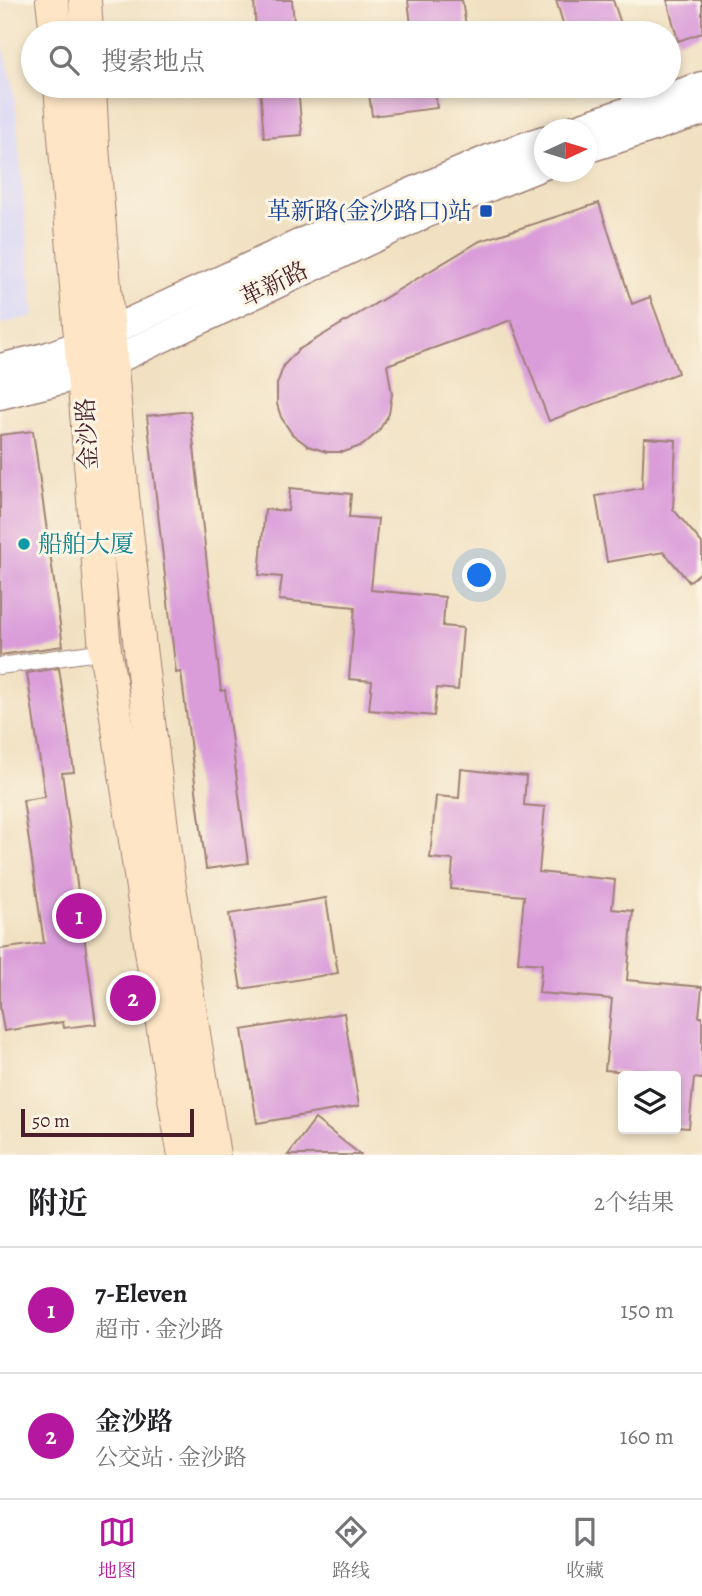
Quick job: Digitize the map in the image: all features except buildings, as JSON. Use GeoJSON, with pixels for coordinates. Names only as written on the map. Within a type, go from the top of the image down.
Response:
{"type":"FeatureCollection","features":[{"type":"Feature","properties":{"kind":"main road"},"geometry":{"type":"LineString","coordinates":[[52,0],[55,21]]}},
{"type":"Feature","properties":{"kind":"main road"},"geometry":{"type":"LineString","coordinates":[[85,0],[86,21]]}},
{"type":"Feature","properties":{"kind":"main road","name":"金沙路"},"geometry":{"type":"LineString","coordinates":[[61,98],[105,651],[121,742],[160,1016],[184,1155]]}},
{"type":"Feature","properties":{"kind":"main road","name":"金沙路"},"geometry":{"type":"LineString","coordinates":[[91,98],[132,575],[167,869],[214,1155]]}},
{"type":"Feature","properties":{"kind":"street"},"geometry":{"type":"LineString","coordinates":[[681,93],[702,86]]}},
{"type":"Feature","properties":{"kind":"street"},"geometry":{"type":"LineString","coordinates":[[597,122],[667,98]]}},
{"type":"Feature","properties":{"kind":"street"},"geometry":{"type":"LineString","coordinates":[[597,145],[702,111]]}},
{"type":"Feature","properties":{"kind":"street","name":"革新路"},"geometry":{"type":"LineString","coordinates":[[112,346],[402,196],[489,159],[534,143]]}},
{"type":"Feature","properties":{"kind":"street","name":"革新路"},"geometry":{"type":"LineString","coordinates":[[0,396],[83,358],[534,169]]}},
{"type":"Feature","properties":{"kind":"street","name":"革新路"},"geometry":{"type":"LineString","coordinates":[[0,368],[49,356],[83,358]]}},
{"type":"Feature","properties":{"kind":"street"},"geometry":{"type":"LineString","coordinates":[[0,666],[105,651]]}},
{"type":"Feature","properties":{"kind":"shaded area"},"geometry":{"type":"Polygon","coordinates":[[[0,34],[14,89],[34,316],[0,324],[0,34]]]}},
{"type":"Feature","properties":{"kind":"place","name":"革新路(金沙路口)站"},"geometry":{"type":"Point","coordinates":[486,211]}},
{"type":"Feature","properties":{"kind":"place","name":"船舶大厦"},"geometry":{"type":"Point","coordinates":[24,544]}},
{"type":"Feature","properties":{"kind":"place","name":"7-Eleven"},"geometry":{"type":"Point","coordinates":[79,916]}},
{"type":"Feature","properties":{"kind":"place","name":"金沙路"},"geometry":{"type":"Point","coordinates":[133,998]}}]}
